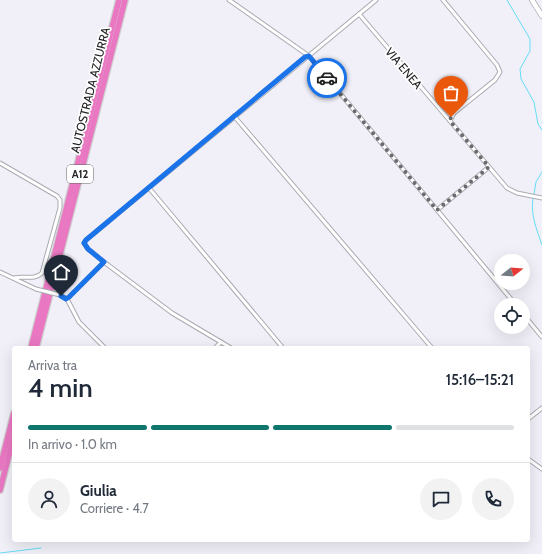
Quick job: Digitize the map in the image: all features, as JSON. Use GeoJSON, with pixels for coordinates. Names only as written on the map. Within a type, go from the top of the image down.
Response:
{"type":"FeatureCollection","features":[{"type":"Feature","properties":{"kind":"highway","name":"AUTOSTRADA AZZURRA"},"geometry":{"type":"LineString","coordinates":[[32,346],[119,0]]}},
{"type":"Feature","properties":{"kind":"highway","name":"AUTOSTRADA AZZURRA"},"geometry":{"type":"LineString","coordinates":[[37,346],[125,0]]}},
{"type":"Feature","properties":{"kind":"highway"},"geometry":{"type":"LineString","coordinates":[[0,468],[12,421]]}},
{"type":"Feature","properties":{"kind":"highway"},"geometry":{"type":"LineString","coordinates":[[0,490],[12,443]]}},
{"type":"Feature","properties":{"kind":"main road"},"geometry":{"type":"LineString","coordinates":[[532,0],[542,16]]}},
{"type":"Feature","properties":{"kind":"street"},"geometry":{"type":"LineString","coordinates":[[229,0],[309,56],[510,298]]}},
{"type":"Feature","properties":{"kind":"street"},"geometry":{"type":"LineString","coordinates":[[228,346],[170,311],[104,262],[87,248],[84,242],[305,57],[309,56],[376,0]]}},
{"type":"Feature","properties":{"kind":"street"},"geometry":{"type":"LineString","coordinates":[[443,0],[497,65],[500,72],[495,80],[454,113],[450,121]]}},
{"type":"Feature","properties":{"kind":"street","name":"VIA ENEA"},"geometry":{"type":"LineString","coordinates":[[359,14],[510,190],[530,196],[541,197]]}},
{"type":"Feature","properties":{"kind":"street"},"geometry":{"type":"LineString","coordinates":[[234,116],[430,346]]}},
{"type":"Feature","properties":{"kind":"street"},"geometry":{"type":"LineString","coordinates":[[0,163],[57,196],[60,201],[60,208],[41,274],[34,278],[14,278]]}},
{"type":"Feature","properties":{"kind":"street"},"geometry":{"type":"LineString","coordinates":[[437,210],[489,167]]}},
{"type":"Feature","properties":{"kind":"street"},"geometry":{"type":"LineString","coordinates":[[149,188],[281,346]]}},
{"type":"Feature","properties":{"kind":"street"},"geometry":{"type":"LineString","coordinates":[[66,299],[104,262]]}},
{"type":"Feature","properties":{"kind":"street"},"geometry":{"type":"LineString","coordinates":[[0,272],[36,289],[60,295],[66,299],[79,322],[102,346]]}},
{"type":"Feature","properties":{"kind":"street"},"geometry":{"type":"LineString","coordinates":[[530,322],[542,336]]}},
{"type":"Feature","properties":{"kind":"street"},"geometry":{"type":"LineString","coordinates":[[217,346],[221,342]]}},
{"type":"Feature","properties":{"kind":"street"},"geometry":{"type":"LineString","coordinates":[[530,417],[542,408]]}},
{"type":"Feature","properties":{"kind":"street"},"geometry":{"type":"LineString","coordinates":[[530,461],[542,470]]}},
{"type":"Feature","properties":{"kind":"waterway"},"geometry":{"type":"LineString","coordinates":[[507,0],[530,39],[530,51],[520,69],[521,79],[534,102],[538,124],[542,130]]}},
{"type":"Feature","properties":{"kind":"waterway"},"geometry":{"type":"LineString","coordinates":[[534,194],[536,182],[542,172]]}},
{"type":"Feature","properties":{"kind":"waterway"},"geometry":{"type":"LineString","coordinates":[[533,198],[533,216],[542,245]]}},
{"type":"Feature","properties":{"kind":"waterway"},"geometry":{"type":"LineString","coordinates":[[0,553],[41,548]]}},
{"type":"Feature","properties":{"kind":"way so far"},"geometry":{"type":"LineString","coordinates":[[327,78],[437,210],[489,167],[450,121],[451,117]]}},
{"type":"Feature","properties":{"kind":"route"},"geometry":{"type":"LineString","coordinates":[[61,296],[66,299],[69,297],[104,262],[86,248],[84,242],[86,240],[305,57],[309,56],[327,78]]}}]}
